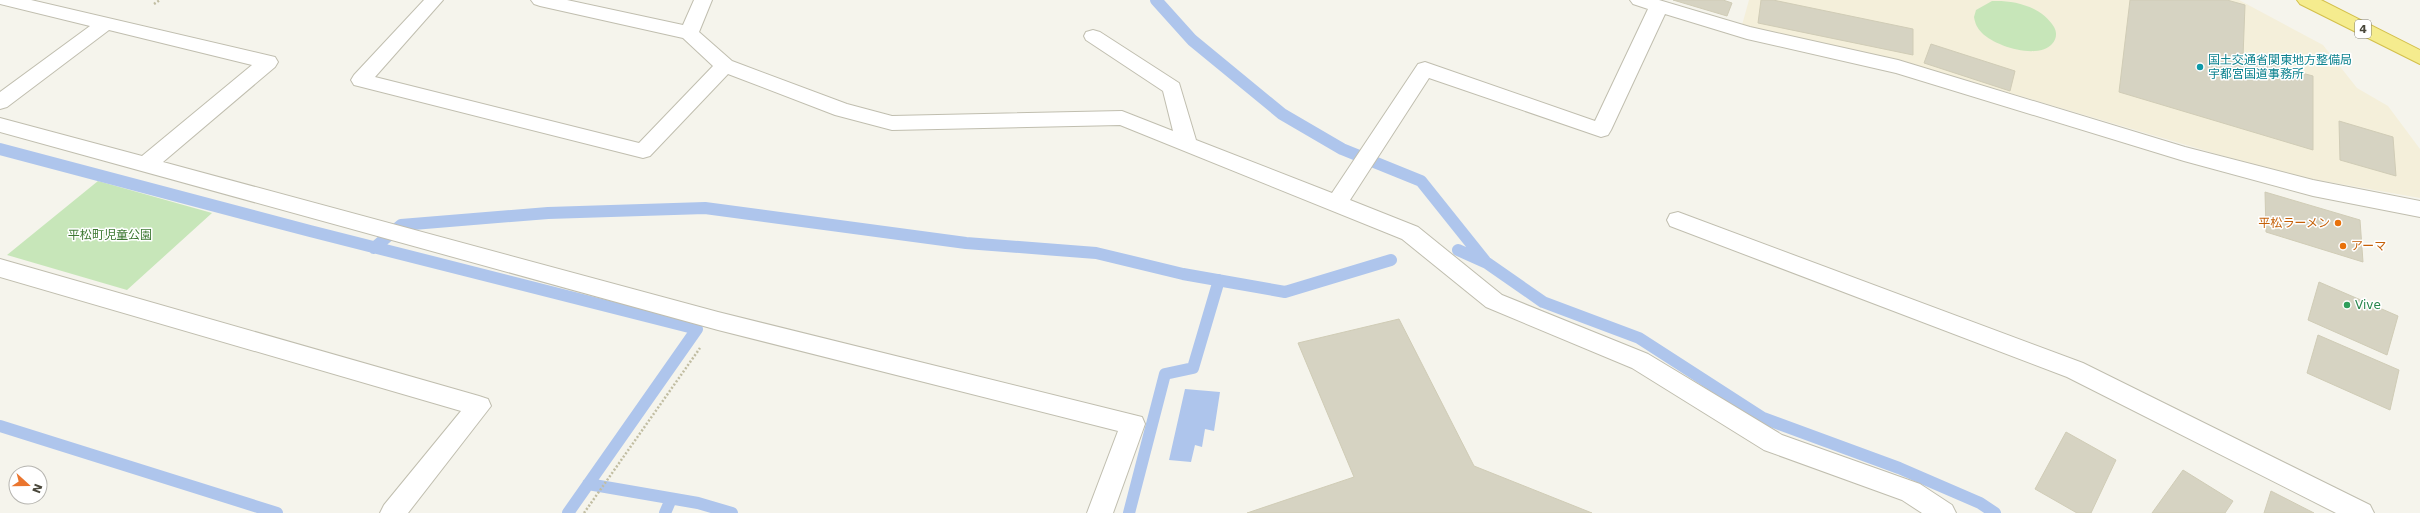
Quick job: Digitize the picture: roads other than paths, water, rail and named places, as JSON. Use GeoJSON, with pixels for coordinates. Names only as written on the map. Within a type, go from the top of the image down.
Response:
{"type":"FeatureCollection","features":[{"type":"Feature","properties":{"kind":"highway","name":"4"},"geometry":{"type":"LineString","coordinates":[[2306,0],[2420,58]]}},
{"type":"Feature","properties":{"kind":"street"},"geometry":{"type":"LineString","coordinates":[[6,0],[268,62],[147,164]]}},
{"type":"Feature","properties":{"kind":"street"},"geometry":{"type":"LineString","coordinates":[[434,0],[361,80],[643,151],[725,66]]}},
{"type":"Feature","properties":{"kind":"street"},"geometry":{"type":"LineString","coordinates":[[540,0],[689,33],[725,66],[842,110],[892,123],[1122,118],[1410,234],[1494,301],[1640,361],[1773,443],[1911,492],[1943,513]]}},
{"type":"Feature","properties":{"kind":"street"},"geometry":{"type":"LineString","coordinates":[[689,33],[703,0]]}},
{"type":"Feature","properties":{"kind":"street"},"geometry":{"type":"LineString","coordinates":[[1639,0],[1747,33],[1898,66],[2184,154],[2312,188],[2420,209]]}},
{"type":"Feature","properties":{"kind":"street"},"geometry":{"type":"LineString","coordinates":[[1336,204],[1425,69],[1601,130],[1659,6]]}},
{"type":"Feature","properties":{"kind":"street"},"geometry":{"type":"LineString","coordinates":[[0,102],[105,24]]}},
{"type":"Feature","properties":{"kind":"street"},"geometry":{"type":"LineString","coordinates":[[1094,36],[1172,88],[1187,144]]}},
{"type":"Feature","properties":{"kind":"street"},"geometry":{"type":"LineString","coordinates":[[0,126],[147,164],[718,321],[1133,424],[1100,513]]}},
{"type":"Feature","properties":{"kind":"street"},"geometry":{"type":"LineString","coordinates":[[1678,220],[2075,370],[2361,513]]}},
{"type":"Feature","properties":{"kind":"street"},"geometry":{"type":"LineString","coordinates":[[0,268],[479,406],[393,513]]}},
{"type":"Feature","properties":{"kind":"water"},"geometry":{"type":"Polygon","coordinates":[[[1185,389],[1220,392],[1214,431],[1205,429],[1202,447],[1195,445],[1191,462],[1169,460],[1185,389]]]}},
{"type":"Feature","properties":{"kind":"waterway"},"geometry":{"type":"LineString","coordinates":[[1156,0],[1192,40],[1282,114],[1342,149],[1421,181],[1485,261]]}},
{"type":"Feature","properties":{"kind":"waterway"},"geometry":{"type":"LineString","coordinates":[[0,149],[375,247]]}},
{"type":"Feature","properties":{"kind":"waterway"},"geometry":{"type":"LineString","coordinates":[[375,247],[401,225],[548,213],[705,208],[966,243],[1096,253],[1183,274],[1219,280]]}},
{"type":"Feature","properties":{"kind":"waterway"},"geometry":{"type":"LineString","coordinates":[[375,247],[697,329],[588,484]]}},
{"type":"Feature","properties":{"kind":"waterway"},"geometry":{"type":"LineString","coordinates":[[1458,250],[1487,263],[1543,302],[1639,338],[1763,418],[1899,468],[1980,503],[1995,513]]}},
{"type":"Feature","properties":{"kind":"waterway"},"geometry":{"type":"LineString","coordinates":[[1219,280],[1285,292],[1391,260]]}},
{"type":"Feature","properties":{"kind":"waterway"},"geometry":{"type":"LineString","coordinates":[[1129,513],[1165,374],[1193,368],[1219,280]]}},
{"type":"Feature","properties":{"kind":"waterway"},"geometry":{"type":"LineString","coordinates":[[0,426],[277,513]]}},
{"type":"Feature","properties":{"kind":"waterway"},"geometry":{"type":"LineString","coordinates":[[568,513],[588,484]]}},
{"type":"Feature","properties":{"kind":"waterway"},"geometry":{"type":"LineString","coordinates":[[588,484],[698,503],[732,513]]}},
{"type":"Feature","properties":{"kind":"waterway"},"geometry":{"type":"LineString","coordinates":[[665,513],[671,499]]}},
{"type":"Feature","properties":{"kind":"place","name":"国土交通省関東地方整備局 宇都宮国道事務所"},"geometry":{"type":"Point","coordinates":[2200,67]}},
{"type":"Feature","properties":{"kind":"place","name":"平松ラーメン"},"geometry":{"type":"Point","coordinates":[2338,223]}},
{"type":"Feature","properties":{"kind":"place","name":"アーマ"},"geometry":{"type":"Point","coordinates":[2343,246]}},
{"type":"Feature","properties":{"kind":"place","name":"Vive"},"geometry":{"type":"Point","coordinates":[2347,305]}},
{"type":"Feature","properties":{"kind":"park label","name":"平松町児童公園"},"geometry":{"type":"Point","coordinates":[110,235]}}]}
